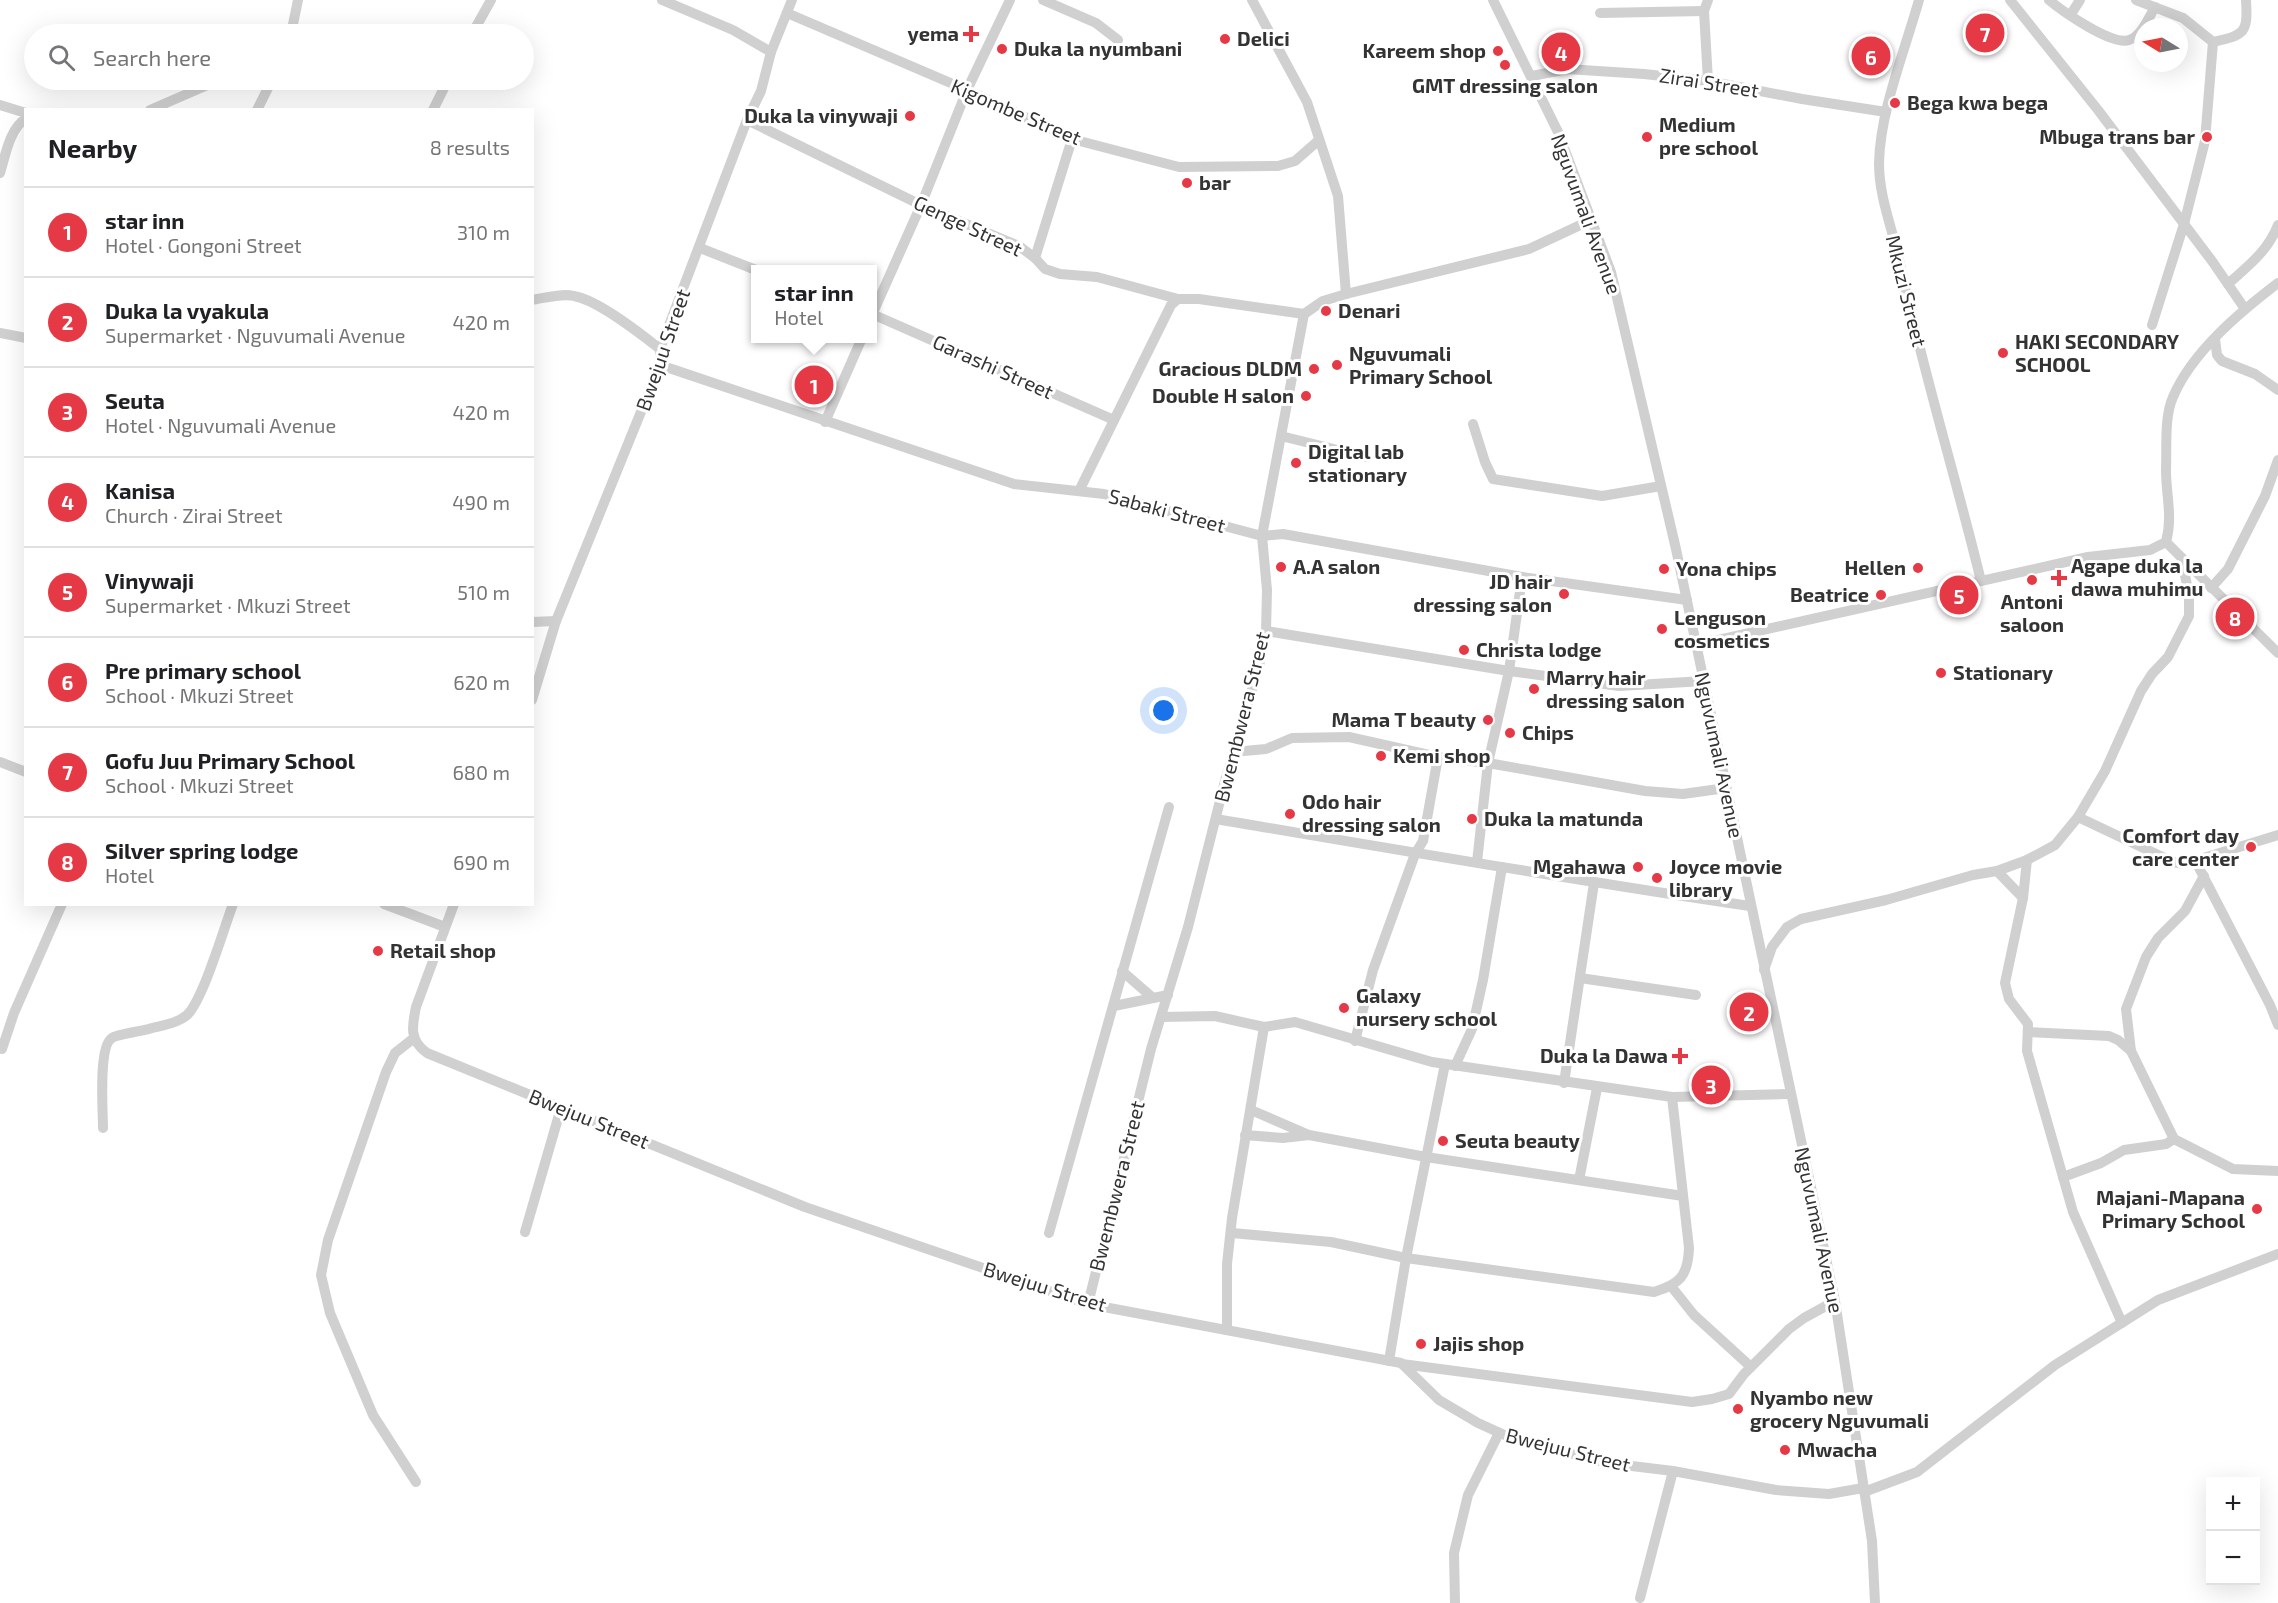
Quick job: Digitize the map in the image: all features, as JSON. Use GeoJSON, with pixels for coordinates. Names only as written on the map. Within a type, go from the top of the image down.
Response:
{"type":"FeatureCollection","features":[{"type":"Feature","properties":{"kind":"street"},"geometry":{"type":"LineString","coordinates":[[293,24],[298,0]]}},
{"type":"Feature","properties":{"kind":"street"},"geometry":{"type":"LineString","coordinates":[[477,24],[490,0]]}},
{"type":"Feature","properties":{"kind":"street"},"geometry":{"type":"LineString","coordinates":[[662,0],[733,30],[771,52]]}},
{"type":"Feature","properties":{"kind":"street","name":"Bwejuu Street"},"geometry":{"type":"LineString","coordinates":[[534,693],[556,621],[660,365],[660,350],[747,120],[761,91],[771,52],[792,0]]}},
{"type":"Feature","properties":{"kind":"street"},"geometry":{"type":"LineString","coordinates":[[877,305],[921,205],[967,90],[1010,0]]}},
{"type":"Feature","properties":{"kind":"street"},"geometry":{"type":"LineString","coordinates":[[1043,0],[1096,23],[1118,40]]}},
{"type":"Feature","properties":{"kind":"street"},"geometry":{"type":"LineString","coordinates":[[1252,0],[1307,102],[1338,196],[1346,294]]}},
{"type":"Feature","properties":{"kind":"street","name":"Nguvumali Avenue"},"geometry":{"type":"LineString","coordinates":[[1493,0],[1558,132],[1611,272],[1687,600],[1835,1301],[1872,1541],[1875,1603]]}},
{"type":"Feature","properties":{"kind":"street"},"geometry":{"type":"LineString","coordinates":[[1708,0],[1704,11],[1708,81]]}},
{"type":"Feature","properties":{"kind":"street","name":"Mkuzi Street"},"geometry":{"type":"LineString","coordinates":[[1919,0],[1886,112],[1879,160],[1880,189],[1910,315],[1956,480],[1981,581]]}},
{"type":"Feature","properties":{"kind":"street"},"geometry":{"type":"LineString","coordinates":[[2010,0],[2049,46],[2184,224],[2244,309]]}},
{"type":"Feature","properties":{"kind":"street"},"geometry":{"type":"LineString","coordinates":[[2049,0],[2108,37],[2128,41],[2138,35],[2159,4]]}},
{"type":"Feature","properties":{"kind":"street"},"geometry":{"type":"LineString","coordinates":[[2071,14],[2080,0]]}},
{"type":"Feature","properties":{"kind":"street"},"geometry":{"type":"LineString","coordinates":[[2136,0],[2159,4],[2167,12],[2183,18],[2213,42]]}},
{"type":"Feature","properties":{"kind":"street"},"geometry":{"type":"LineString","coordinates":[[2213,42],[2236,37],[2244,31],[2247,22],[2246,0]]}},
{"type":"Feature","properties":{"kind":"street"},"geometry":{"type":"LineString","coordinates":[[1600,13],[1704,11]]}},
{"type":"Feature","properties":{"kind":"street","name":"Kigombe Street"},"geometry":{"type":"LineString","coordinates":[[787,13],[967,90],[1072,139],[1179,167],[1278,166],[1295,161],[1319,140]]}},
{"type":"Feature","properties":{"kind":"street"},"geometry":{"type":"LineString","coordinates":[[2152,325],[2184,224],[2205,141],[2213,42]]}},
{"type":"Feature","properties":{"kind":"street","name":"Zirai Street"},"geometry":{"type":"LineString","coordinates":[[1532,76],[1567,69],[1644,74],[1708,81],[1886,112]]}},
{"type":"Feature","properties":{"kind":"street"},"geometry":{"type":"LineString","coordinates":[[155,108],[196,90]]}},
{"type":"Feature","properties":{"kind":"street"},"geometry":{"type":"LineString","coordinates":[[257,108],[267,90]]}},
{"type":"Feature","properties":{"kind":"street"},"geometry":{"type":"LineString","coordinates":[[434,108],[443,90]]}},
{"type":"Feature","properties":{"kind":"street"},"geometry":{"type":"LineString","coordinates":[[0,105],[24,113]]}},
{"type":"Feature","properties":{"kind":"street"},"geometry":{"type":"LineString","coordinates":[[0,173],[15,131],[20,122],[24,120]]}},
{"type":"Feature","properties":{"kind":"street","name":"Genge Street"},"geometry":{"type":"LineString","coordinates":[[747,120],[921,205],[1019,246],[1045,269],[1060,274],[1097,277],[1178,299],[1199,299],[1304,314]]}},
{"type":"Feature","properties":{"kind":"street"},"geometry":{"type":"LineString","coordinates":[[1035,258],[1072,139]]}},
{"type":"Feature","properties":{"kind":"street"},"geometry":{"type":"LineString","coordinates":[[1304,314],[1323,301],[1346,294],[1529,249],[1591,220]]}},
{"type":"Feature","properties":{"kind":"street"},"geometry":{"type":"LineString","coordinates":[[2228,284],[2265,250],[2278,225]]}},
{"type":"Feature","properties":{"kind":"street"},"geometry":{"type":"LineString","coordinates":[[700,248],[751,268]]}},
{"type":"Feature","properties":{"kind":"street"},"geometry":{"type":"LineString","coordinates":[[1696,645],[2088,557],[2150,550],[2166,542],[2171,525],[2166,473],[2168,425],[2172,398],[2188,370],[2215,339],[2244,309],[2278,283]]}},
{"type":"Feature","properties":{"kind":"street"},"geometry":{"type":"LineString","coordinates":[[534,300],[572,295],[580,297],[628,324],[660,350]]}},
{"type":"Feature","properties":{"kind":"street"},"geometry":{"type":"LineString","coordinates":[[1079,491],[1171,305],[1178,299]]}},
{"type":"Feature","properties":{"kind":"street","name":"Bwembwera Street"},"geometry":{"type":"LineString","coordinates":[[1088,1304],[1126,1146],[1233,752],[1260,666],[1266,631],[1267,590],[1262,536],[1304,314]]}},
{"type":"Feature","properties":{"kind":"street","name":"Garashi Street"},"geometry":{"type":"LineString","coordinates":[[877,316],[1114,420]]}},
{"type":"Feature","properties":{"kind":"street"},"geometry":{"type":"LineString","coordinates":[[0,333],[24,338]]}},
{"type":"Feature","properties":{"kind":"street"},"geometry":{"type":"LineString","coordinates":[[2215,339],[2217,355],[2222,362],[2255,374],[2278,390]]}},
{"type":"Feature","properties":{"kind":"street"},"geometry":{"type":"LineString","coordinates":[[825,422],[860,343]]}},
{"type":"Feature","properties":{"kind":"street","name":"Sabaki Street"},"geometry":{"type":"LineString","coordinates":[[660,365],[1014,484],[1104,494],[1262,536],[1282,534],[1522,577],[1687,600]]}},
{"type":"Feature","properties":{"kind":"street"},"geometry":{"type":"LineString","coordinates":[[1473,424],[1487,468],[1493,479],[1602,496],[1661,486]]}},
{"type":"Feature","properties":{"kind":"street"},"geometry":{"type":"LineString","coordinates":[[1281,436],[1366,457]]}},
{"type":"Feature","properties":{"kind":"street"},"geometry":{"type":"LineString","coordinates":[[2211,588],[2228,569],[2265,496],[2278,460]]}},
{"type":"Feature","properties":{"kind":"street"},"geometry":{"type":"LineString","coordinates":[[2166,542],[2278,653]]}},
{"type":"Feature","properties":{"kind":"street"},"geometry":{"type":"LineString","coordinates":[[1764,971],[1772,947],[1787,927],[1801,919],[1886,900],[1973,875],[1997,871],[2027,860],[2055,845],[2079,817],[2104,771],[2141,691],[2152,674],[2168,657],[2189,616],[2189,594],[2181,557]]}},
{"type":"Feature","properties":{"kind":"street"},"geometry":{"type":"LineString","coordinates":[[1477,862],[1488,763],[1509,671],[1522,577]]}},
{"type":"Feature","properties":{"kind":"street"},"geometry":{"type":"LineString","coordinates":[[534,622],[556,621]]}},
{"type":"Feature","properties":{"kind":"street"},"geometry":{"type":"LineString","coordinates":[[1266,631],[1509,671],[1619,686],[1704,681]]}},
{"type":"Feature","properties":{"kind":"street"},"geometry":{"type":"LineString","coordinates":[[1233,752],[1266,749],[1292,738],[1349,737],[1438,757],[1488,763],[1645,791],[1683,794],[1726,788]]}},
{"type":"Feature","properties":{"kind":"street"},"geometry":{"type":"LineString","coordinates":[[1355,1041],[1383,938],[1415,854],[1423,841],[1438,757]]}},
{"type":"Feature","properties":{"kind":"street"},"geometry":{"type":"LineString","coordinates":[[0,762],[24,771]]}},
{"type":"Feature","properties":{"kind":"street"},"geometry":{"type":"LineString","coordinates":[[1049,1233],[1169,807]]}},
{"type":"Feature","properties":{"kind":"street"},"geometry":{"type":"LineString","coordinates":[[2079,817],[2173,862],[2184,864],[2278,835]]}},
{"type":"Feature","properties":{"kind":"street"},"geometry":{"type":"LineString","coordinates":[[1216,819],[1415,854],[1750,906]]}},
{"type":"Feature","properties":{"kind":"street"},"geometry":{"type":"LineString","coordinates":[[2027,860],[2023,898],[2005,983],[2009,999],[2023,1016],[2029,1032],[2027,1051],[2073,1212],[2122,1323]]}},
{"type":"Feature","properties":{"kind":"street"},"geometry":{"type":"LineString","coordinates":[[2196,862],[2270,1005],[2278,1025]]}},
{"type":"Feature","properties":{"kind":"street"},"geometry":{"type":"LineString","coordinates":[[1389,1361],[1426,1157],[1450,1065],[1472,1029],[1483,980],[1502,867]]}},
{"type":"Feature","properties":{"kind":"street"},"geometry":{"type":"LineString","coordinates":[[1997,871],[2023,898]]}},
{"type":"Feature","properties":{"kind":"street"},"geometry":{"type":"LineString","coordinates":[[2204,876],[2185,911],[2158,938],[2146,957],[2132,1000],[2126,1009],[2131,1051],[2174,1139],[2233,1168],[2278,1171]]}},
{"type":"Feature","properties":{"kind":"street"},"geometry":{"type":"LineString","coordinates":[[1564,1083],[1594,883]]}},
{"type":"Feature","properties":{"kind":"street"},"geometry":{"type":"LineString","coordinates":[[2,1049],[14,1013],[61,906]]}},
{"type":"Feature","properties":{"kind":"street"},"geometry":{"type":"LineString","coordinates":[[103,1128],[104,1065],[107,1043],[113,1036],[132,1034],[180,1020],[189,1013],[205,982],[232,906]]}},
{"type":"Feature","properties":{"kind":"street"},"geometry":{"type":"LineString","coordinates":[[389,906],[445,927]]}},
{"type":"Feature","properties":{"kind":"street"},"geometry":{"type":"LineString","coordinates":[[416,1482],[373,1414],[330,1313],[321,1275],[328,1240],[386,1072],[395,1053],[414,1038],[413,1023],[416,1007],[453,906]]}},
{"type":"Feature","properties":{"kind":"street"},"geometry":{"type":"LineString","coordinates":[[1122,971],[1152,998]]}},
{"type":"Feature","properties":{"kind":"street"},"geometry":{"type":"LineString","coordinates":[[1580,978],[1696,995]]}},
{"type":"Feature","properties":{"kind":"street"},"geometry":{"type":"LineString","coordinates":[[1114,1006],[1168,995]]}},
{"type":"Feature","properties":{"kind":"street"},"geometry":{"type":"LineString","coordinates":[[1161,1017],[1215,1016],[1264,1028],[1295,1022],[1432,1062],[1597,1088],[1671,1097],[1790,1094]]}},
{"type":"Feature","properties":{"kind":"street"},"geometry":{"type":"LineString","coordinates":[[1227,1330],[1227,1264],[1232,1218],[1264,1028]]}},
{"type":"Feature","properties":{"kind":"street"},"geometry":{"type":"LineString","coordinates":[[2029,1032],[2109,1036],[2131,1051]]}},
{"type":"Feature","properties":{"kind":"street","name":"Bwejuu Street"},"geometry":{"type":"LineString","coordinates":[[414,1038],[418,1047],[427,1053],[805,1207],[1088,1304],[1401,1364],[1439,1400],[1478,1423],[1510,1438],[1607,1463],[1673,1471],[1776,1490],[1829,1494],[1863,1490],[1917,1472],[2055,1365],[2158,1300],[2278,1254]]}},
{"type":"Feature","properties":{"kind":"street"},"geometry":{"type":"LineString","coordinates":[[1579,1180],[1597,1088]]}},
{"type":"Feature","properties":{"kind":"street"},"geometry":{"type":"LineString","coordinates":[[1232,1233],[1331,1242],[1406,1258],[1654,1292],[1671,1287],[1683,1276],[1689,1265],[1689,1248],[1671,1097]]}},
{"type":"Feature","properties":{"kind":"street"},"geometry":{"type":"LineString","coordinates":[[525,1232],[561,1108]]}},
{"type":"Feature","properties":{"kind":"street"},"geometry":{"type":"LineString","coordinates":[[1251,1110],[1309,1135],[1426,1157],[1683,1196]]}},
{"type":"Feature","properties":{"kind":"street"},"geometry":{"type":"LineString","coordinates":[[1245,1135],[1283,1138],[1309,1135]]}},
{"type":"Feature","properties":{"kind":"street"},"geometry":{"type":"LineString","coordinates":[[2063,1177],[2101,1163],[2124,1150],[2166,1144],[2174,1139]]}},
{"type":"Feature","properties":{"kind":"street"},"geometry":{"type":"LineString","coordinates":[[1671,1287],[1694,1315],[1751,1367]]}},
{"type":"Feature","properties":{"kind":"street"},"geometry":{"type":"LineString","coordinates":[[1401,1364],[1692,1402],[1713,1399],[1729,1394],[1751,1367],[1789,1329],[1835,1301]]}},
{"type":"Feature","properties":{"kind":"street"},"geometry":{"type":"LineString","coordinates":[[1455,1603],[1454,1553],[1468,1495],[1499,1433]]}},
{"type":"Feature","properties":{"kind":"street"},"geometry":{"type":"LineString","coordinates":[[1640,1598],[1673,1471]]}},
{"type":"Feature","properties":{"kind":"place","name":"Gofu Juu Primary School"},"geometry":{"type":"Point","coordinates":[1985,33]}},
{"type":"Feature","properties":{"kind":"place","name":"yema"},"geometry":{"type":"Point","coordinates":[971,34]}},
{"type":"Feature","properties":{"kind":"place","name":"Delici"},"geometry":{"type":"Point","coordinates":[1225,39]}},
{"type":"Feature","properties":{"kind":"place","name":"Duka la nyumbani"},"geometry":{"type":"Point","coordinates":[1002,49]}},
{"type":"Feature","properties":{"kind":"place","name":"Kareem shop"},"geometry":{"type":"Point","coordinates":[1498,51]}},
{"type":"Feature","properties":{"kind":"place","name":"Kanisa"},"geometry":{"type":"Point","coordinates":[1561,52]}},
{"type":"Feature","properties":{"kind":"place","name":"Pre primary school"},"geometry":{"type":"Point","coordinates":[1871,56]}},
{"type":"Feature","properties":{"kind":"place","name":"GMT dressing salon"},"geometry":{"type":"Point","coordinates":[1505,65]}},
{"type":"Feature","properties":{"kind":"place","name":"Bega kwa bega"},"geometry":{"type":"Point","coordinates":[1895,103]}},
{"type":"Feature","properties":{"kind":"place","name":"Duka la vinywaji"},"geometry":{"type":"Point","coordinates":[910,116]}},
{"type":"Feature","properties":{"kind":"place","name":"Medium pre school"},"geometry":{"type":"Point","coordinates":[1647,137]}},
{"type":"Feature","properties":{"kind":"place","name":"Mbuga trans bar"},"geometry":{"type":"Point","coordinates":[2207,137]}},
{"type":"Feature","properties":{"kind":"place","name":"bar"},"geometry":{"type":"Point","coordinates":[1187,183]}},
{"type":"Feature","properties":{"kind":"place","name":"Denari"},"geometry":{"type":"Point","coordinates":[1326,311]}},
{"type":"Feature","properties":{"kind":"place","name":"HAKI SECONDARY SCHOOL"},"geometry":{"type":"Point","coordinates":[2003,353]}},
{"type":"Feature","properties":{"kind":"place","name":"Nguvumali Primary School"},"geometry":{"type":"Point","coordinates":[1337,365]}},
{"type":"Feature","properties":{"kind":"place","name":"Gracious DLDM"},"geometry":{"type":"Point","coordinates":[1314,369]}},
{"type":"Feature","properties":{"kind":"place","name":"star inn"},"geometry":{"type":"Point","coordinates":[814,385]}},
{"type":"Feature","properties":{"kind":"place","name":"Double H salon"},"geometry":{"type":"Point","coordinates":[1306,396]}},
{"type":"Feature","properties":{"kind":"place","name":"Digital lab stationary"},"geometry":{"type":"Point","coordinates":[1296,463]}},
{"type":"Feature","properties":{"kind":"place","name":"A.A salon"},"geometry":{"type":"Point","coordinates":[1281,567]}},
{"type":"Feature","properties":{"kind":"place","name":"Hellen"},"geometry":{"type":"Point","coordinates":[1918,568]}},
{"type":"Feature","properties":{"kind":"place","name":"Yona chips"},"geometry":{"type":"Point","coordinates":[1664,569]}},
{"type":"Feature","properties":{"kind":"place","name":"Agape duka la dawa muhimu"},"geometry":{"type":"Point","coordinates":[2059,578]}},
{"type":"Feature","properties":{"kind":"place","name":"Antoni saloon"},"geometry":{"type":"Point","coordinates":[2032,580]}},
{"type":"Feature","properties":{"kind":"place","name":"JD hair dressing salon"},"geometry":{"type":"Point","coordinates":[1564,594]}},
{"type":"Feature","properties":{"kind":"place","name":"Beatrice"},"geometry":{"type":"Point","coordinates":[1881,595]}},
{"type":"Feature","properties":{"kind":"place","name":"Vinywaji"},"geometry":{"type":"Point","coordinates":[1959,595]}},
{"type":"Feature","properties":{"kind":"place","name":"Silver spring lodge"},"geometry":{"type":"Point","coordinates":[2235,617]}},
{"type":"Feature","properties":{"kind":"place","name":"Lenguson cosmetics"},"geometry":{"type":"Point","coordinates":[1662,629]}},
{"type":"Feature","properties":{"kind":"place","name":"Christa lodge"},"geometry":{"type":"Point","coordinates":[1464,650]}},
{"type":"Feature","properties":{"kind":"place","name":"Stationary"},"geometry":{"type":"Point","coordinates":[1941,673]}},
{"type":"Feature","properties":{"kind":"place","name":"Marry hair dressing salon"},"geometry":{"type":"Point","coordinates":[1534,689]}},
{"type":"Feature","properties":{"kind":"place","name":"Mama T beauty"},"geometry":{"type":"Point","coordinates":[1488,720]}},
{"type":"Feature","properties":{"kind":"place","name":"Chips"},"geometry":{"type":"Point","coordinates":[1510,733]}},
{"type":"Feature","properties":{"kind":"place","name":"Kemi shop"},"geometry":{"type":"Point","coordinates":[1381,756]}},
{"type":"Feature","properties":{"kind":"place","name":"Odo hair dressing salon"},"geometry":{"type":"Point","coordinates":[1290,814]}},
{"type":"Feature","properties":{"kind":"place","name":"Duka la matunda"},"geometry":{"type":"Point","coordinates":[1472,819]}},
{"type":"Feature","properties":{"kind":"place","name":"Comfort day care center"},"geometry":{"type":"Point","coordinates":[2251,847]}},
{"type":"Feature","properties":{"kind":"place","name":"Mgahawa"},"geometry":{"type":"Point","coordinates":[1638,867]}},
{"type":"Feature","properties":{"kind":"place","name":"Joyce movie library"},"geometry":{"type":"Point","coordinates":[1657,878]}},
{"type":"Feature","properties":{"kind":"place","name":"Retail shop"},"geometry":{"type":"Point","coordinates":[378,951]}},
{"type":"Feature","properties":{"kind":"place","name":"Galaxy nursery school"},"geometry":{"type":"Point","coordinates":[1344,1008]}},
{"type":"Feature","properties":{"kind":"place","name":"Duka la vyakula"},"geometry":{"type":"Point","coordinates":[1749,1012]}},
{"type":"Feature","properties":{"kind":"place","name":"Duka la Dawa"},"geometry":{"type":"Point","coordinates":[1680,1056]}},
{"type":"Feature","properties":{"kind":"place","name":"Seuta"},"geometry":{"type":"Point","coordinates":[1711,1085]}},
{"type":"Feature","properties":{"kind":"place","name":"Seuta beauty"},"geometry":{"type":"Point","coordinates":[1443,1141]}},
{"type":"Feature","properties":{"kind":"place","name":"Majani-Mapana Primary School"},"geometry":{"type":"Point","coordinates":[2257,1209]}},
{"type":"Feature","properties":{"kind":"place","name":"Jajis shop"},"geometry":{"type":"Point","coordinates":[1421,1344]}},
{"type":"Feature","properties":{"kind":"place","name":"Nyambo new grocery Nguvumali"},"geometry":{"type":"Point","coordinates":[1738,1409]}},
{"type":"Feature","properties":{"kind":"place","name":"Mwacha"},"geometry":{"type":"Point","coordinates":[1785,1450]}}]}
